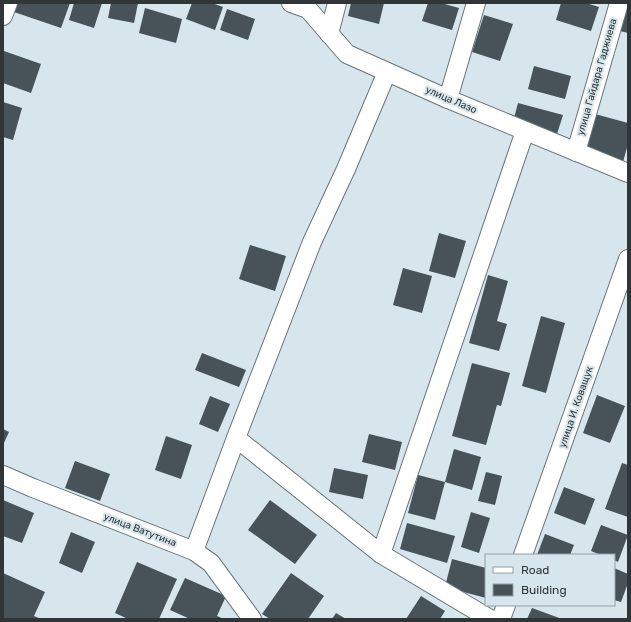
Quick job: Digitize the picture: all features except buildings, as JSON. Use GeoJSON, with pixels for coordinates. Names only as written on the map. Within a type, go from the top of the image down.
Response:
{"type":"FeatureCollection","features":[{"type":"Feature","properties":{"kind":"street"},"geometry":{"type":"LineString","coordinates":[[3,16],[8,3]]}},
{"type":"Feature","properties":{"kind":"street","name":"улица Лазо"},"geometry":{"type":"LineString","coordinates":[[291,3],[308,9],[347,54],[448,99],[628,173]]}},
{"type":"Feature","properties":{"kind":"street"},"geometry":{"type":"LineString","coordinates":[[330,34],[337,3]]}},
{"type":"Feature","properties":{"kind":"street"},"geometry":{"type":"LineString","coordinates":[[448,99],[476,3]]}},
{"type":"Feature","properties":{"kind":"street","name":"улица Гайдара Гаджиева"},"geometry":{"type":"LineString","coordinates":[[576,152],[619,3]]}},
{"type":"Feature","properties":{"kind":"street"},"geometry":{"type":"LineString","coordinates":[[194,551],[312,242],[346,170],[387,72]]}},
{"type":"Feature","properties":{"kind":"street"},"geometry":{"type":"LineString","coordinates":[[381,554],[525,131]]}},
{"type":"Feature","properties":{"kind":"street","name":"улица И. Коващук"},"geometry":{"type":"LineString","coordinates":[[523,554],[628,259]]}},
{"type":"Feature","properties":{"kind":"street"},"geometry":{"type":"LineString","coordinates":[[236,438],[381,554],[490,619]]}},
{"type":"Feature","properties":{"kind":"street","name":"улица Ватутина"},"geometry":{"type":"LineString","coordinates":[[3,475],[194,551],[211,563],[252,619]]}},
{"type":"Feature","properties":{"kind":"street"},"geometry":{"type":"LineString","coordinates":[[501,619],[506,606]]}}]}
